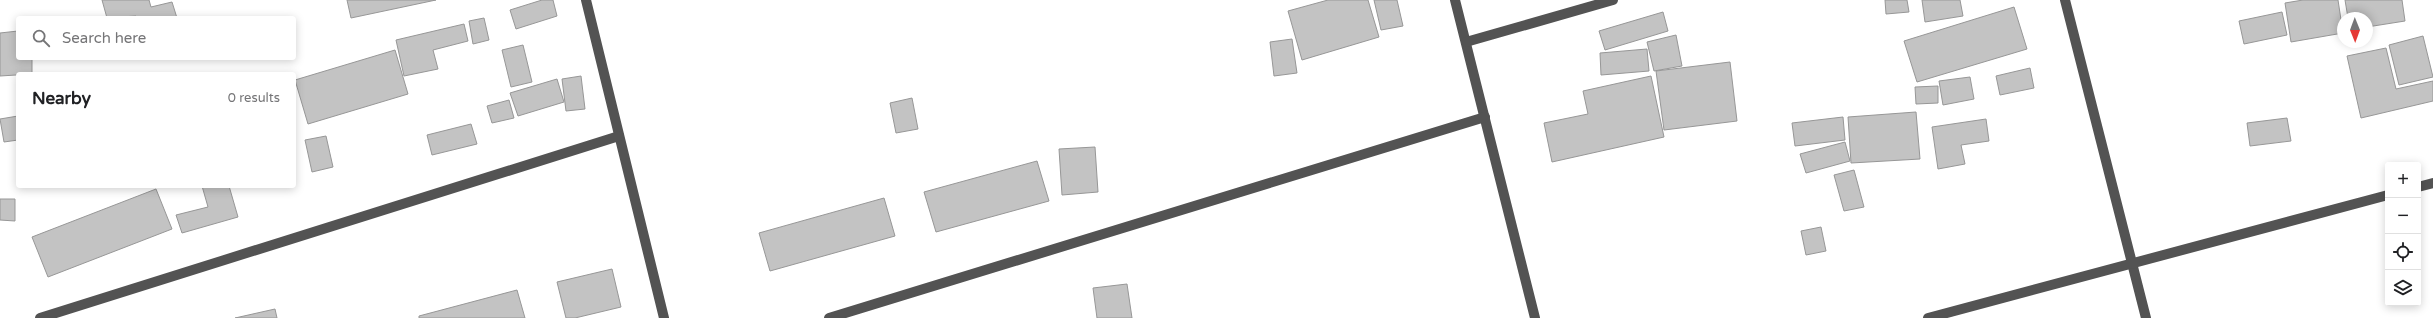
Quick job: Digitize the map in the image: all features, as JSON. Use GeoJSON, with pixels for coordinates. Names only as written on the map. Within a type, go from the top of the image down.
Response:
{"type":"FeatureCollection","features":[{"type":"Feature","properties":{"kind":"street"},"geometry":{"type":"LineString","coordinates":[[586,0],[664,318]]}},
{"type":"Feature","properties":{"kind":"street"},"geometry":{"type":"LineString","coordinates":[[1455,0],[1535,318]]}},
{"type":"Feature","properties":{"kind":"street"},"geometry":{"type":"LineString","coordinates":[[1466,42],[1613,0]]}},
{"type":"Feature","properties":{"kind":"street"},"geometry":{"type":"LineString","coordinates":[[2065,0],[2131,264],[2146,318]]}},
{"type":"Feature","properties":{"kind":"street"},"geometry":{"type":"LineString","coordinates":[[829,318],[1485,117]]}},
{"type":"Feature","properties":{"kind":"street"},"geometry":{"type":"LineString","coordinates":[[40,318],[619,136]]}},
{"type":"Feature","properties":{"kind":"street"},"geometry":{"type":"LineString","coordinates":[[2421,186],[2433,183]]}},
{"type":"Feature","properties":{"kind":"street"},"geometry":{"type":"LineString","coordinates":[[1928,318],[2385,196]]}},
{"type":"Feature","properties":{"kind":"building"},"geometry":{"type":"Polygon","coordinates":[[[102,0],[149,0],[151,7],[172,2],[176,16],[136,16],[106,16],[102,0]]]}},
{"type":"Feature","properties":{"kind":"building"},"geometry":{"type":"Polygon","coordinates":[[[347,0],[436,0],[351,18],[347,0]]]}},
{"type":"Feature","properties":{"kind":"building"},"geometry":{"type":"Polygon","coordinates":[[[542,0],[553,0],[557,16],[516,29],[510,10],[542,0]]]}},
{"type":"Feature","properties":{"kind":"building"},"geometry":{"type":"Polygon","coordinates":[[[1328,0],[1368,0],[1379,37],[1302,60],[1288,11],[1328,0]]]}},
{"type":"Feature","properties":{"kind":"building"},"geometry":{"type":"Polygon","coordinates":[[[1374,0],[1397,0],[1403,26],[1381,30],[1374,0]]]}},
{"type":"Feature","properties":{"kind":"building"},"geometry":{"type":"Polygon","coordinates":[[[1885,0],[1907,0],[1909,12],[1886,14],[1885,0]]]}},
{"type":"Feature","properties":{"kind":"building"},"geometry":{"type":"Polygon","coordinates":[[[1922,0],[1960,0],[1963,16],[1925,22],[1922,0]]]}},
{"type":"Feature","properties":{"kind":"building"},"geometry":{"type":"Polygon","coordinates":[[[2303,0],[2338,0],[2340,12],[2337,12],[2337,34],[2291,42],[2285,3],[2303,0]]]}},
{"type":"Feature","properties":{"kind":"building"},"geometry":{"type":"Polygon","coordinates":[[[2345,0],[2402,0],[2405,21],[2373,26],[2373,12],[2347,12],[2345,0]]]}},
{"type":"Feature","properties":{"kind":"building"},"geometry":{"type":"Polygon","coordinates":[[[2014,7],[2027,49],[1917,82],[1904,41],[2014,7]]]}},
{"type":"Feature","properties":{"kind":"building"},"geometry":{"type":"Polygon","coordinates":[[[1663,12],[1668,31],[1605,50],[1599,31],[1663,12]]]}},
{"type":"Feature","properties":{"kind":"building"},"geometry":{"type":"Polygon","coordinates":[[[2282,12],[2287,35],[2244,44],[2239,21],[2282,12]]]}},
{"type":"Feature","properties":{"kind":"building"},"geometry":{"type":"Polygon","coordinates":[[[484,18],[489,40],[473,44],[469,21],[484,18]]]}},
{"type":"Feature","properties":{"kind":"building"},"geometry":{"type":"Polygon","coordinates":[[[464,24],[468,41],[433,50],[438,69],[404,76],[396,40],[464,24]]]}},
{"type":"Feature","properties":{"kind":"building"},"geometry":{"type":"Polygon","coordinates":[[[16,31],[16,60],[32,60],[32,72],[16,72],[16,75],[0,76],[0,33],[16,31]]]}},
{"type":"Feature","properties":{"kind":"building"},"geometry":{"type":"Polygon","coordinates":[[[1676,35],[1682,66],[1654,71],[1647,42],[1676,35]]]}},
{"type":"Feature","properties":{"kind":"building"},"geometry":{"type":"Polygon","coordinates":[[[2423,36],[2433,77],[2399,85],[2389,45],[2423,36]]]}},
{"type":"Feature","properties":{"kind":"building"},"geometry":{"type":"Polygon","coordinates":[[[1292,39],[1297,73],[1274,76],[1270,42],[1292,39]]]}},
{"type":"Feature","properties":{"kind":"building"},"geometry":{"type":"Polygon","coordinates":[[[523,45],[532,82],[511,87],[502,50],[523,45]]]}},
{"type":"Feature","properties":{"kind":"building"},"geometry":{"type":"Polygon","coordinates":[[[2386,48],[2396,89],[2433,81],[2433,101],[2361,118],[2347,56],[2386,48]]]}},
{"type":"Feature","properties":{"kind":"building"},"geometry":{"type":"Polygon","coordinates":[[[1647,49],[1649,71],[1601,75],[1600,53],[1647,49]]]}},
{"type":"Feature","properties":{"kind":"building"},"geometry":{"type":"Polygon","coordinates":[[[395,50],[408,94],[308,124],[296,80],[395,50]]]}},
{"type":"Feature","properties":{"kind":"building"},"geometry":{"type":"Polygon","coordinates":[[[1730,62],[1737,121],[1664,130],[1656,71],[1730,62]]]}},
{"type":"Feature","properties":{"kind":"building"},"geometry":{"type":"Polygon","coordinates":[[[2030,68],[2034,88],[2000,95],[1996,76],[2030,68]]]}},
{"type":"Feature","properties":{"kind":"building"},"geometry":{"type":"Polygon","coordinates":[[[581,76],[585,109],[566,111],[562,79],[581,76]]]}},
{"type":"Feature","properties":{"kind":"building"},"geometry":{"type":"Polygon","coordinates":[[[1651,76],[1664,137],[1552,162],[1544,123],[1588,114],[1583,91],[1651,76]]]}},
{"type":"Feature","properties":{"kind":"building"},"geometry":{"type":"Polygon","coordinates":[[[1970,77],[1974,99],[1943,105],[1939,81],[1970,77]]]}},
{"type":"Feature","properties":{"kind":"building"},"geometry":{"type":"Polygon","coordinates":[[[557,79],[564,102],[518,116],[510,93],[557,79]]]}},
{"type":"Feature","properties":{"kind":"building"},"geometry":{"type":"Polygon","coordinates":[[[1938,86],[1938,103],[1916,104],[1915,87],[1938,86]]]}},
{"type":"Feature","properties":{"kind":"building"},"geometry":{"type":"Polygon","coordinates":[[[912,98],[918,129],[896,133],[890,103],[912,98]]]}},
{"type":"Feature","properties":{"kind":"building"},"geometry":{"type":"Polygon","coordinates":[[[509,100],[514,118],[492,123],[487,106],[509,100]]]}},
{"type":"Feature","properties":{"kind":"building"},"geometry":{"type":"Polygon","coordinates":[[[1916,112],[1920,159],[1851,163],[1848,117],[1916,112]]]}},
{"type":"Feature","properties":{"kind":"building"},"geometry":{"type":"Polygon","coordinates":[[[16,116],[16,140],[4,142],[0,119],[16,116]]]}},
{"type":"Feature","properties":{"kind":"building"},"geometry":{"type":"Polygon","coordinates":[[[1843,117],[1845,140],[1795,146],[1792,123],[1843,117]]]}},
{"type":"Feature","properties":{"kind":"building"},"geometry":{"type":"Polygon","coordinates":[[[2287,118],[2291,141],[2250,146],[2247,123],[2287,118]]]}},
{"type":"Feature","properties":{"kind":"building"},"geometry":{"type":"Polygon","coordinates":[[[1986,119],[1989,141],[1961,145],[1965,164],[1938,169],[1932,127],[1986,119]]]}},
{"type":"Feature","properties":{"kind":"building"},"geometry":{"type":"Polygon","coordinates":[[[471,124],[477,144],[432,155],[427,135],[471,124]]]}},
{"type":"Feature","properties":{"kind":"building"},"geometry":{"type":"Polygon","coordinates":[[[326,136],[333,167],[312,172],[305,140],[326,136]]]}},
{"type":"Feature","properties":{"kind":"building"},"geometry":{"type":"Polygon","coordinates":[[[1845,142],[1850,161],[1806,173],[1800,154],[1845,142]]]}},
{"type":"Feature","properties":{"kind":"building"},"geometry":{"type":"Polygon","coordinates":[[[1095,147],[1098,192],[1062,195],[1059,149],[1095,147]]]}},
{"type":"Feature","properties":{"kind":"building"},"geometry":{"type":"Polygon","coordinates":[[[1037,161],[1049,201],[936,232],[924,192],[1037,161]]]}},
{"type":"Feature","properties":{"kind":"building"},"geometry":{"type":"Polygon","coordinates":[[[1854,170],[1864,207],[1844,211],[1834,175],[1854,170]]]}},
{"type":"Feature","properties":{"kind":"building"},"geometry":{"type":"Polygon","coordinates":[[[203,188],[230,188],[238,217],[182,233],[176,215],[208,207],[203,188]]]}},
{"type":"Feature","properties":{"kind":"building"},"geometry":{"type":"Polygon","coordinates":[[[156,189],[172,229],[48,277],[32,237],[156,189]]]}},
{"type":"Feature","properties":{"kind":"building"},"geometry":{"type":"Polygon","coordinates":[[[884,198],[895,236],[770,271],[759,233],[884,198]]]}},
{"type":"Feature","properties":{"kind":"building"},"geometry":{"type":"Polygon","coordinates":[[[0,199],[15,199],[15,221],[0,220],[0,199]]]}},
{"type":"Feature","properties":{"kind":"building"},"geometry":{"type":"Polygon","coordinates":[[[1821,227],[1826,251],[1806,255],[1801,231],[1821,227]]]}},
{"type":"Feature","properties":{"kind":"building"},"geometry":{"type":"Polygon","coordinates":[[[612,269],[621,307],[575,318],[566,318],[557,282],[612,269]]]}},
{"type":"Feature","properties":{"kind":"building"},"geometry":{"type":"Polygon","coordinates":[[[1127,284],[1132,318],[1097,318],[1093,288],[1127,284]]]}},
{"type":"Feature","properties":{"kind":"building"},"geometry":{"type":"Polygon","coordinates":[[[517,290],[525,318],[419,318],[419,316],[517,290]]]}},
{"type":"Feature","properties":{"kind":"building"},"geometry":{"type":"Polygon","coordinates":[[[275,309],[277,318],[235,318],[275,309]]]}}]}
